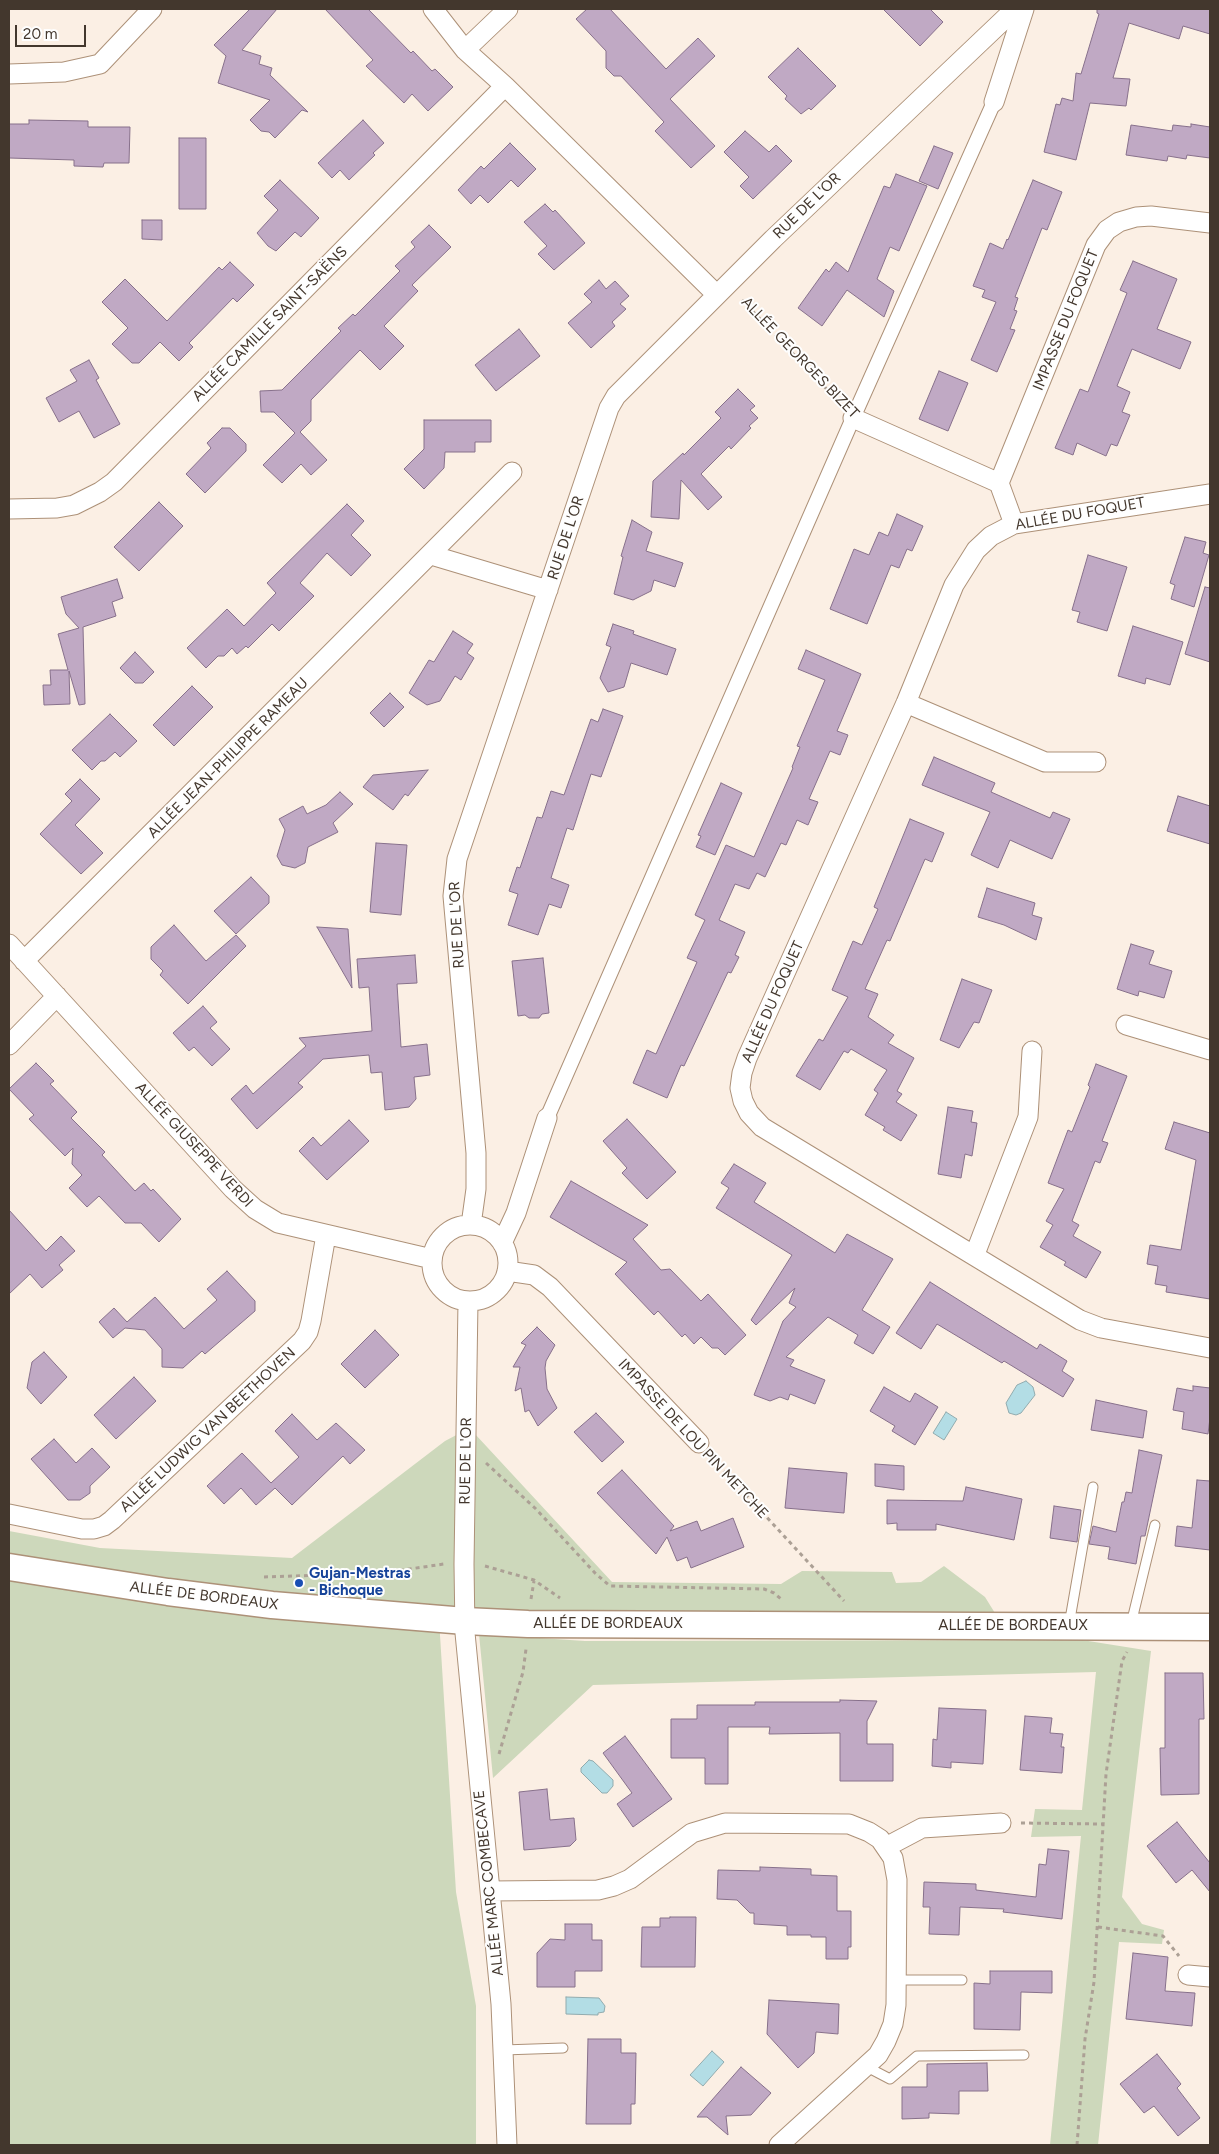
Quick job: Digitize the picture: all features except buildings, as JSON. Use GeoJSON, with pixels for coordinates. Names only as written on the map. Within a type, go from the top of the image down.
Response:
{"type":"FeatureCollection","features":[{"type":"Feature","properties":{"kind":"main road","name":"ALLÉE DE BORDEAUX"},"geometry":{"type":"LineString","coordinates":[[9,1567],[158,1591],[272,1605],[465,1621],[528,1624],[1210,1627]]}},
{"type":"Feature","properties":{"kind":"street"},"geometry":{"type":"LineString","coordinates":[[9,74],[64,72],[100,64],[152,9]]}},
{"type":"Feature","properties":{"kind":"street"},"geometry":{"type":"LineString","coordinates":[[433,9],[465,50],[723,290]]}},
{"type":"Feature","properties":{"kind":"street"},"geometry":{"type":"LineString","coordinates":[[465,50],[508,9]]}},
{"type":"Feature","properties":{"kind":"street","name":"RUE DE L'OR"},"geometry":{"type":"LineString","coordinates":[[471,1225],[475,1203],[476,1152],[453,885],[457,859],[613,401],[773,239],[1015,9]]}},
{"type":"Feature","properties":{"kind":"street"},"geometry":{"type":"LineString","coordinates":[[502,1243],[516,1213],[547,1118],[853,418],[994,102],[1024,9]]}},
{"type":"Feature","properties":{"kind":"street","name":"ALLÉE CAMILLE SAINT-SAËNS"},"geometry":{"type":"LineString","coordinates":[[9,509],[57,508],[74,504],[94,496],[114,482],[505,86]]}},
{"type":"Feature","properties":{"kind":"street","name":"IMPASSE DU FOQUET"},"geometry":{"type":"LineString","coordinates":[[999,483],[1096,245],[1107,230],[1119,222],[1136,217],[1151,216],[1210,223]]}},
{"type":"Feature","properties":{"kind":"street","name":"ALLÉE GEORGES BIZET"},"geometry":{"type":"LineString","coordinates":[[853,418],[999,483]]}},
{"type":"Feature","properties":{"kind":"street","name":"ALLÉE JEAN-PHILIPPE RAMEAU"},"geometry":{"type":"LineString","coordinates":[[24,961],[512,472]]}},
{"type":"Feature","properties":{"kind":"street"},"geometry":{"type":"LineString","coordinates":[[999,483],[1014,524]]}},
{"type":"Feature","properties":{"kind":"street","name":"ALLÉE DU FOQUET"},"geometry":{"type":"LineString","coordinates":[[1210,494],[1014,524],[991,536],[976,550],[965,564],[954,585],[906,703],[747,1058],[740,1088],[743,1101],[749,1113],[762,1127],[976,1254],[1080,1320],[1101,1328],[1210,1348]]}},
{"type":"Feature","properties":{"kind":"street"},"geometry":{"type":"LineString","coordinates":[[431,555],[548,590]]}},
{"type":"Feature","properties":{"kind":"street"},"geometry":{"type":"LineString","coordinates":[[906,703],[1045,762],[1096,762]]}},
{"type":"Feature","properties":{"kind":"street","name":"ALLÉE GIUSEPPE VERDI"},"geometry":{"type":"LineString","coordinates":[[9,944],[234,1189],[255,1209],[278,1223],[432,1259]]}},
{"type":"Feature","properties":{"kind":"street"},"geometry":{"type":"LineString","coordinates":[[9,1045],[56,996]]}},
{"type":"Feature","properties":{"kind":"street"},"geometry":{"type":"LineString","coordinates":[[1126,1024],[1210,1050]]}},
{"type":"Feature","properties":{"kind":"street"},"geometry":{"type":"LineString","coordinates":[[976,1254],[1028,1117],[1032,1051]]}},
{"type":"Feature","properties":{"kind":"street"},"geometry":{"type":"LineString","coordinates":[[471,1225],[488,1230],[502,1243],[508,1258],[507,1271],[501,1286],[493,1294],[483,1299],[468,1301],[453,1298],[438,1285],[433,1276],[432,1259],[435,1246],[449,1230],[459,1226],[471,1225]]}},
{"type":"Feature","properties":{"kind":"street","name":"ALLÉE LUDWIG VAN BEETHOVEN"},"geometry":{"type":"LineString","coordinates":[[9,1514],[82,1529],[99,1528],[112,1520],[302,1341],[308,1332],[311,1321],[326,1235]]}},
{"type":"Feature","properties":{"kind":"street","name":"IMPASSE DE LOU PIN METCHE"},"geometry":{"type":"LineString","coordinates":[[507,1271],[534,1275],[550,1288],[699,1443]]}},
{"type":"Feature","properties":{"kind":"street","name":"RUE DE L'OR"},"geometry":{"type":"LineString","coordinates":[[465,1621],[468,1301]]}},
{"type":"Feature","properties":{"kind":"street","name":"ALLÉE MARC COMBECAVE"},"geometry":{"type":"LineString","coordinates":[[465,1621],[501,2004],[507,2145]]}},
{"type":"Feature","properties":{"kind":"street"},"geometry":{"type":"LineString","coordinates":[[490,1891],[598,1890],[614,1886],[630,1879],[692,1834],[725,1823],[849,1824],[869,1832],[886,1847],[893,1858],[897,1880],[896,2005],[892,2024],[886,2041],[878,2055],[779,2145]]}},
{"type":"Feature","properties":{"kind":"street"},"geometry":{"type":"LineString","coordinates":[[886,1847],[922,1828],[1002,1823]]}},
{"type":"Feature","properties":{"kind":"street"},"geometry":{"type":"LineString","coordinates":[[1188,1975],[1210,1977]]}},
{"type":"Feature","properties":{"kind":"lane"},"geometry":{"type":"LineString","coordinates":[[1069,1626],[1093,1488]]}},
{"type":"Feature","properties":{"kind":"lane"},"geometry":{"type":"LineString","coordinates":[[1138,1626],[1155,1525]]}},
{"type":"Feature","properties":{"kind":"lane"},"geometry":{"type":"LineString","coordinates":[[896,1980],[962,1980]]}},
{"type":"Feature","properties":{"kind":"lane"},"geometry":{"type":"LineString","coordinates":[[503,2050],[563,2048]]}},
{"type":"Feature","properties":{"kind":"lane"},"geometry":{"type":"LineString","coordinates":[[866,2067],[890,2079],[917,2056],[1024,2055]]}},
{"type":"Feature","properties":{"kind":"path","name":"ALLÉE GEORGES BIZET"},"geometry":{"type":"LineString","coordinates":[[723,290],[853,418]]}},
{"type":"Feature","properties":{"kind":"path","name":"IMPASSE DE LOU PIN METCHE"},"geometry":{"type":"LineString","coordinates":[[699,1443],[868,1626]]}},
{"type":"Feature","properties":{"kind":"path"},"geometry":{"type":"LineString","coordinates":[[466,1444],[536,1509],[595,1573],[610,1586],[764,1589],[774,1593],[786,1603]]}},
{"type":"Feature","properties":{"kind":"path"},"geometry":{"type":"LineString","coordinates":[[256,1577],[382,1574],[453,1563]]}},
{"type":"Feature","properties":{"kind":"path"},"geometry":{"type":"LineString","coordinates":[[530,1604],[534,1580]]}},
{"type":"Feature","properties":{"kind":"path"},"geometry":{"type":"LineString","coordinates":[[1078,2145],[1085,2039],[1094,1982],[1106,1774],[1122,1661],[1138,1626]]}},
{"type":"Feature","properties":{"kind":"path"},"geometry":{"type":"LineString","coordinates":[[497,1762],[523,1672],[526,1648]]}},
{"type":"Feature","properties":{"kind":"path"},"geometry":{"type":"LineString","coordinates":[[1002,1823],[1103,1824]]}},
{"type":"Feature","properties":{"kind":"path"},"geometry":{"type":"LineString","coordinates":[[1098,1927],[1163,1936],[1178,1954],[1188,1975]]}},
{"type":"Feature","properties":{"kind":"green space"},"geometry":{"type":"Polygon","coordinates":[[[466,1430],[475,1434],[612,1582],[781,1584],[802,1571],[892,1572],[896,1583],[921,1582],[944,1566],[985,1597],[1003,1626],[439,1619],[456,1892],[476,2006],[476,2145],[9,2145],[9,1531],[100,1548],[292,1558],[445,1441],[466,1430]]]}},
{"type":"Feature","properties":{"kind":"green space"},"geometry":{"type":"Polygon","coordinates":[[[479,1634],[585,1641],[1082,1640],[1151,1651],[1122,1897],[1142,1924],[1164,1930],[1162,1944],[1119,1942],[1098,2145],[1050,2145],[1081,1836],[1031,1837],[1035,1809],[1082,1810],[1096,1672],[593,1685],[493,1778],[479,1634]]]}},
{"type":"Feature","properties":{"kind":"water"},"geometry":{"type":"Polygon","coordinates":[[[1026,1381],[1033,1387],[1035,1395],[1021,1413],[1016,1415],[1009,1413],[1006,1403],[1017,1385],[1026,1381]]]}},
{"type":"Feature","properties":{"kind":"water"},"geometry":{"type":"Polygon","coordinates":[[[946,1412],[957,1419],[944,1440],[933,1433],[946,1412]]]}},
{"type":"Feature","properties":{"kind":"water"},"geometry":{"type":"Polygon","coordinates":[[[589,1760],[593,1761],[613,1780],[613,1786],[607,1793],[602,1793],[581,1772],[581,1768],[589,1760]]]}},
{"type":"Feature","properties":{"kind":"water"},"geometry":{"type":"Polygon","coordinates":[[[566,1997],[599,1998],[605,2006],[604,2012],[598,2013],[598,2015],[566,2014],[566,1997]]]}},
{"type":"Feature","properties":{"kind":"water"},"geometry":{"type":"Polygon","coordinates":[[[712,2051],[724,2062],[703,2086],[690,2075],[712,2051]]]}},
{"type":"Feature","properties":{"kind":"place","name":"Gujan-Mestras - Bichoque"},"geometry":{"type":"Point","coordinates":[299,1583]}}]}
